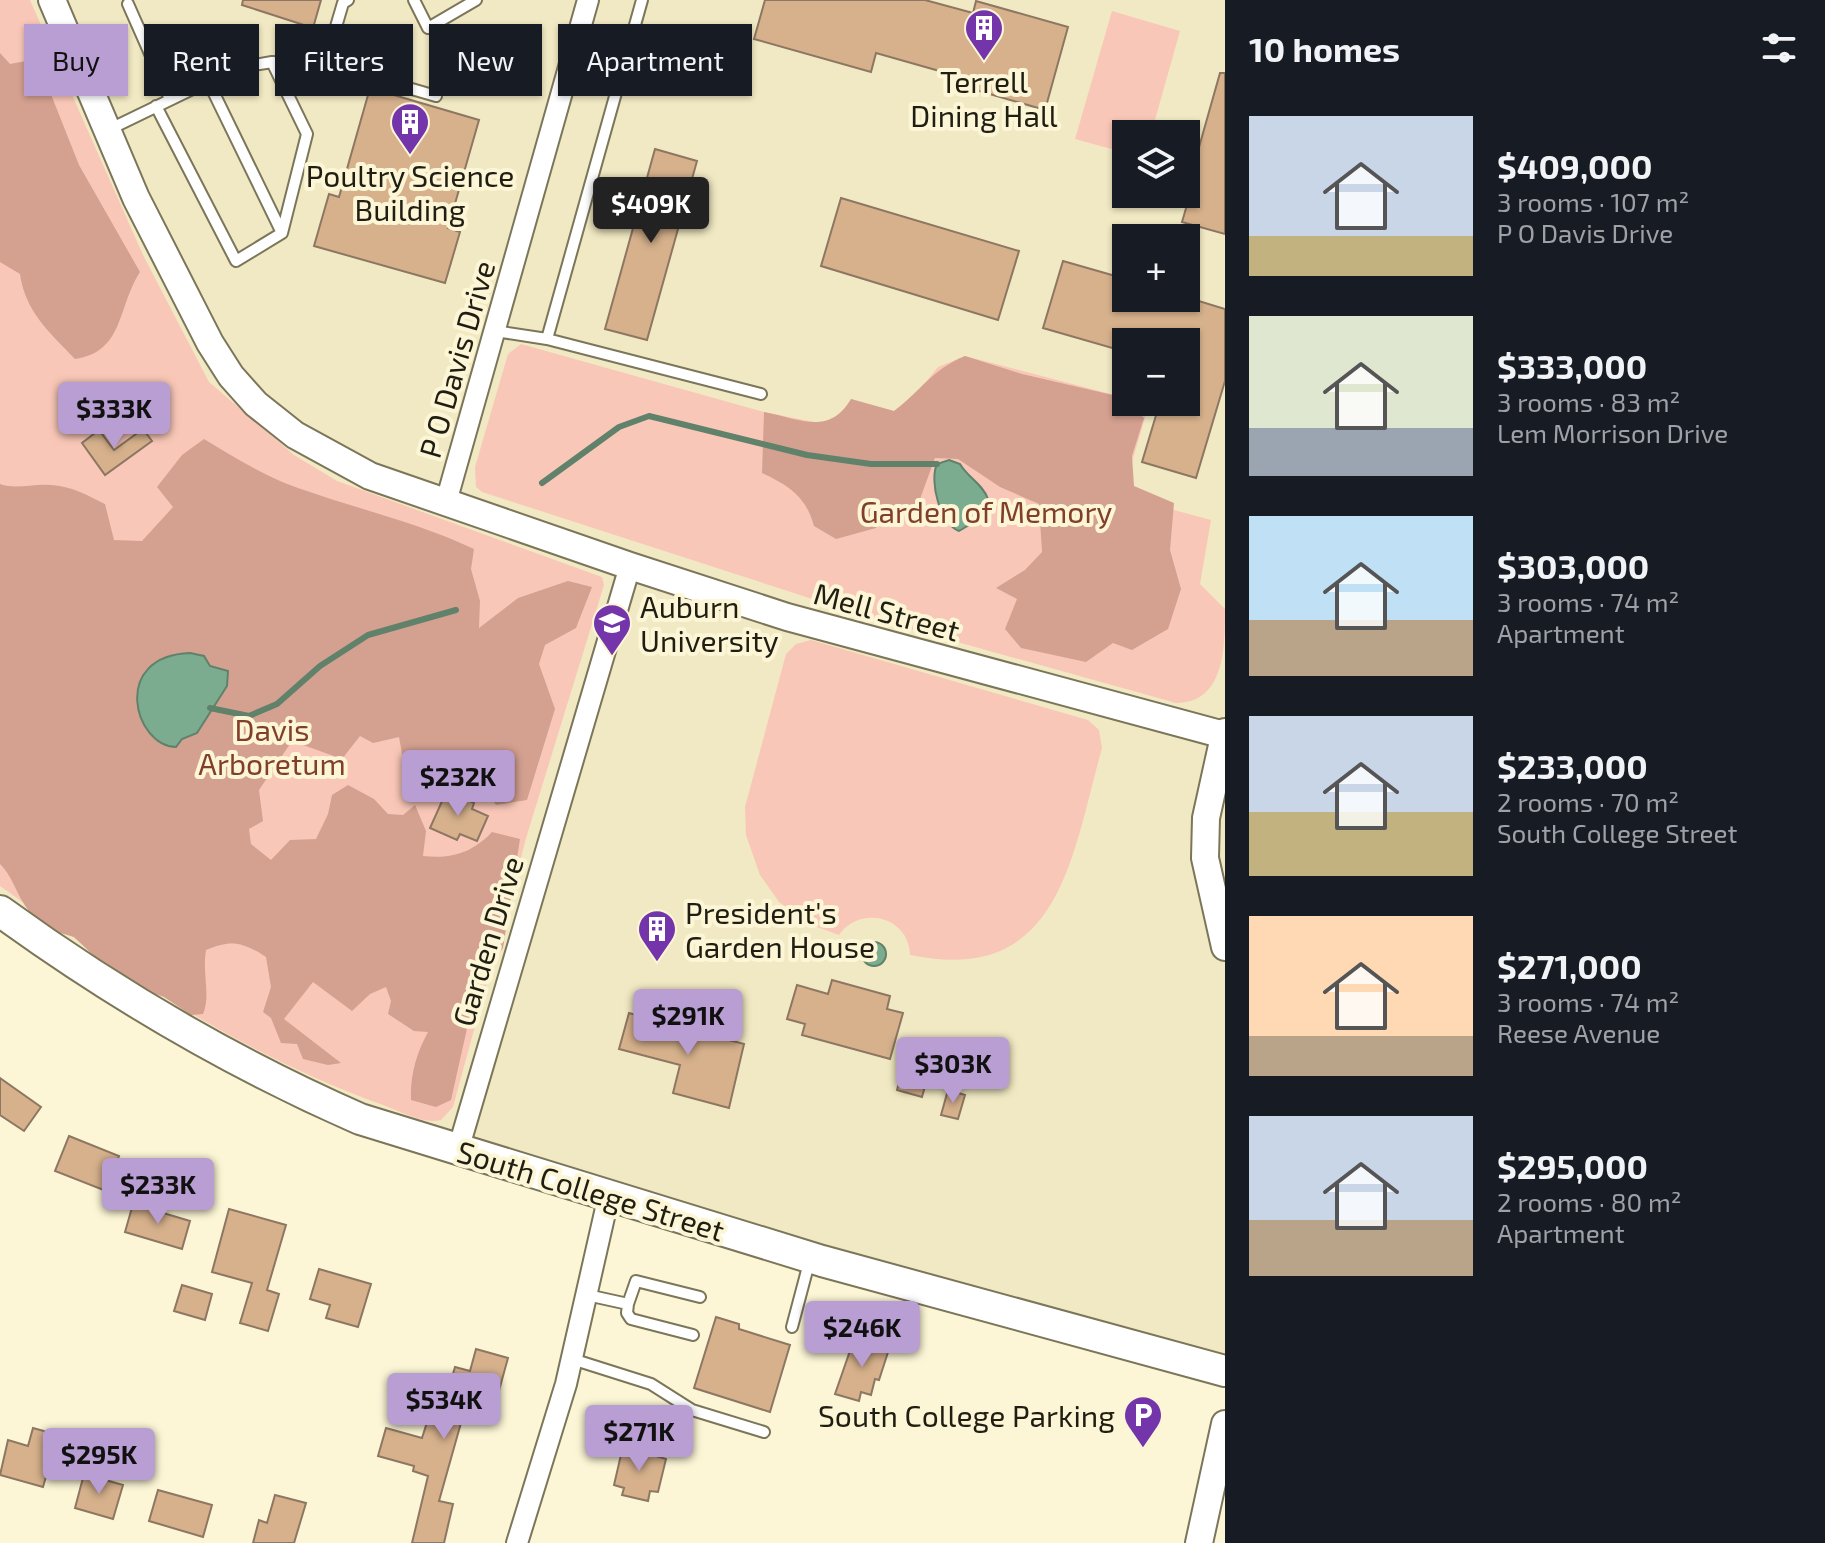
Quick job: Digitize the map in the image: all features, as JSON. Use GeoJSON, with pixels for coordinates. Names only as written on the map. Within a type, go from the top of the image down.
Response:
{"type":"FeatureCollection","features":[{"type":"Feature","properties":{"kind":"main road","name":"South College Street"},"geometry":{"type":"LineString","coordinates":[[0,911],[169,1024],[281,1083],[360,1119],[811,1257],[1225,1371]]}},
{"type":"Feature","properties":{"kind":"street","name":"Mell Street"},"geometry":{"type":"LineString","coordinates":[[52,0],[183,293],[231,376],[256,404],[295,435],[370,476],[787,617],[1225,734]]}},
{"type":"Feature","properties":{"kind":"street","name":"P O Davis Drive"},"geometry":{"type":"LineString","coordinates":[[446,502],[588,0]]}},
{"type":"Feature","properties":{"kind":"street","name":"Garden Drive"},"geometry":{"type":"LineString","coordinates":[[458,1150],[630,566]]}},
{"type":"Feature","properties":{"kind":"street"},"geometry":{"type":"LineString","coordinates":[[1225,734],[1206,818],[1205,858],[1225,947]]}},
{"type":"Feature","properties":{"kind":"street"},"geometry":{"type":"LineString","coordinates":[[517,1543],[572,1359],[609,1195]]}},
{"type":"Feature","properties":{"kind":"street"},"geometry":{"type":"LineString","coordinates":[[1199,1543],[1225,1424]]}},
{"type":"Feature","properties":{"kind":"lane"},"geometry":{"type":"LineString","coordinates":[[337,24],[343,3],[348,0]]}},
{"type":"Feature","properties":{"kind":"lane"},"geometry":{"type":"LineString","coordinates":[[414,0],[428,28],[476,0]]}},
{"type":"Feature","properties":{"kind":"lane"},"geometry":{"type":"LineString","coordinates":[[547,339],[642,0]]}},
{"type":"Feature","properties":{"kind":"lane"},"geometry":{"type":"LineString","coordinates":[[128,4],[170,99]]}},
{"type":"Feature","properties":{"kind":"lane"},"geometry":{"type":"LineString","coordinates":[[156,106],[236,261],[282,233],[307,134],[272,62]]}},
{"type":"Feature","properties":{"kind":"lane"},"geometry":{"type":"LineString","coordinates":[[259,64],[275,62]]}},
{"type":"Feature","properties":{"kind":"lane"},"geometry":{"type":"LineString","coordinates":[[108,130],[176,96]]}},
{"type":"Feature","properties":{"kind":"lane"},"geometry":{"type":"LineString","coordinates":[[215,96],[282,233]]}},
{"type":"Feature","properties":{"kind":"lane"},"geometry":{"type":"LineString","coordinates":[[495,331],[547,339],[761,394]]}},
{"type":"Feature","properties":{"kind":"lane"},"geometry":{"type":"LineString","coordinates":[[792,1327],[811,1257]]}},
{"type":"Feature","properties":{"kind":"lane"},"geometry":{"type":"LineString","coordinates":[[693,1335],[631,1319],[627,1313],[628,1304],[636,1281],[700,1297]]}},
{"type":"Feature","properties":{"kind":"lane"},"geometry":{"type":"LineString","coordinates":[[587,1295],[628,1304]]}},
{"type":"Feature","properties":{"kind":"lane"},"geometry":{"type":"LineString","coordinates":[[572,1359],[651,1384],[692,1410],[764,1432]]}},
{"type":"Feature","properties":{"kind":"shaded area","name":"Auburn University"},"geometry":{"type":"Polygon","coordinates":[[[0,0],[1225,0],[1225,1370],[360,1119],[0,911],[0,0]]]}},
{"type":"Feature","properties":{"kind":"shaded area"},"geometry":{"type":"Polygon","coordinates":[[[949,460],[960,464],[988,499],[979,519],[959,531],[946,520],[935,491],[937,464],[949,460]]]}},
{"type":"Feature","properties":{"kind":"shaded area"},"geometry":{"type":"Polygon","coordinates":[[[190,653],[204,656],[210,666],[228,671],[227,686],[197,733],[182,739],[176,747],[161,743],[149,732],[141,718],[137,701],[139,684],[148,669],[165,658],[190,653]]]}},
{"type":"Feature","properties":{"kind":"shaded area"},"geometry":{"type":"Polygon","coordinates":[[[874,942],[883,945],[886,954],[883,963],[874,966],[865,963],[862,954],[865,945],[874,942]]]}},
{"type":"Feature","properties":{"kind":"green space","name":"Davis Arboretum"},"geometry":{"type":"Polygon","coordinates":[[[0,0],[30,0],[41,24],[24,24],[24,96],[73,96],[143,255],[209,382],[294,455],[337,481],[602,577],[604,585],[527,835],[453,1107],[441,1120],[427,1121],[412,1117],[330,1084],[231,1036],[138,980],[0,886],[0,0]]]}},
{"type":"Feature","properties":{"kind":"green space"},"geometry":{"type":"Polygon","coordinates":[[[1112,11],[1180,31],[1155,120],[1112,120],[1112,149],[1075,139],[1112,11]]]}},
{"type":"Feature","properties":{"kind":"green space"},"geometry":{"type":"Polygon","coordinates":[[[0,53],[10,64],[24,61],[24,96],[52,96],[79,165],[140,272],[111,338],[103,348],[91,355],[75,359],[33,310],[20,274],[0,262],[0,53]]]}},
{"type":"Feature","properties":{"kind":"green space","name":"Garden of Memory"},"geometry":{"type":"Polygon","coordinates":[[[521,344],[764,412],[824,424],[841,415],[851,399],[894,411],[916,394],[938,367],[965,356],[1112,394],[1112,416],[1145,416],[1122,496],[1211,520],[1200,584],[1225,609],[1219,670],[1204,694],[1192,701],[1176,703],[868,617],[482,492],[476,487],[475,467],[508,354],[521,344]]]}},
{"type":"Feature","properties":{"kind":"green space"},"geometry":{"type":"Polygon","coordinates":[[[965,356],[1022,374],[1112,395],[1112,416],[1144,418],[1132,456],[1134,486],[1174,503],[1170,550],[1181,589],[1168,629],[1132,650],[1113,643],[1086,662],[1021,648],[1005,629],[1017,599],[996,588],[1025,570],[1042,552],[1039,504],[1000,487],[958,459],[935,458],[916,510],[891,512],[876,528],[836,539],[814,526],[796,494],[762,473],[764,412],[802,421],[823,421],[833,418],[851,399],[894,411],[953,362],[965,356]]]}},
{"type":"Feature","properties":{"kind":"green space","name":"Davis Arboretum"},"geometry":{"type":"Polygon","coordinates":[[[204,439],[285,483],[409,523],[474,549],[471,569],[480,601],[479,628],[518,598],[568,581],[592,587],[576,628],[545,645],[539,664],[555,709],[527,800],[496,805],[478,778],[434,775],[402,754],[399,737],[373,743],[360,736],[342,759],[292,741],[259,790],[263,821],[249,829],[251,844],[271,860],[290,840],[316,839],[328,814],[332,795],[348,785],[374,799],[388,814],[403,815],[415,805],[426,831],[423,856],[461,853],[492,832],[520,839],[503,948],[477,984],[451,1100],[436,1107],[411,1100],[415,1065],[428,1032],[414,1031],[388,1014],[391,1001],[386,987],[370,994],[352,1011],[313,982],[284,1019],[341,1063],[328,1065],[303,1059],[297,1044],[281,1043],[271,1018],[263,1012],[271,987],[266,957],[250,948],[230,943],[206,950],[205,1007],[203,1014],[191,1015],[164,997],[90,971],[93,955],[74,937],[37,926],[0,864],[0,484],[51,485],[79,492],[105,504],[114,540],[142,541],[173,507],[157,487],[182,455],[204,439]],[[210,666],[182,739],[197,728],[212,710],[223,690],[228,671],[210,666]]]}},
{"type":"Feature","properties":{"kind":"green space"},"geometry":{"type":"Polygon","coordinates":[[[811,640],[1088,720],[1099,730],[1102,748],[1067,870],[1051,905],[1028,932],[999,951],[960,960],[910,955],[908,942],[901,931],[882,919],[859,920],[839,935],[809,924],[779,902],[760,875],[746,835],[745,807],[786,654],[796,644],[811,640]]]}},
{"type":"Feature","properties":{"kind":"building"},"geometry":{"type":"Polygon","coordinates":[[[243,0],[321,0],[314,24],[301,24],[242,5],[243,0]]]}},
{"type":"Feature","properties":{"kind":"building","name":"Terrell Dining Hall"},"geometry":{"type":"Polygon","coordinates":[[[765,0],[925,0],[973,13],[976,1],[1068,27],[1045,110],[955,84],[957,76],[876,53],[871,72],[754,39],[765,0]]]}},
{"type":"Feature","properties":{"kind":"building"},"geometry":{"type":"Polygon","coordinates":[[[1220,73],[1225,73],[1225,234],[1200,227],[1200,224],[1182,222],[1186,208],[1200,208],[1200,144],[1220,73]]]}},
{"type":"Feature","properties":{"kind":"building","name":"Poultry Science Building"},"geometry":{"type":"Polygon","coordinates":[[[368,96],[397,96],[479,120],[448,228],[460,232],[445,283],[314,246],[329,194],[339,197],[368,96]]]}},
{"type":"Feature","properties":{"kind":"building"},"geometry":{"type":"Polygon","coordinates":[[[655,149],[697,161],[647,340],[605,329],[655,149]]]}},
{"type":"Feature","properties":{"kind":"building"},"geometry":{"type":"Polygon","coordinates":[[[841,198],[1019,251],[998,320],[821,266],[841,198]]]}},
{"type":"Feature","properties":{"kind":"building"},"geometry":{"type":"Polygon","coordinates":[[[1063,261],[1112,275],[1112,312],[1200,312],[1200,301],[1225,309],[1225,381],[1196,478],[1142,462],[1156,416],[1200,416],[1200,328],[1112,328],[1112,348],[1043,328],[1063,261]]]}},
{"type":"Feature","properties":{"kind":"building"},"geometry":{"type":"Polygon","coordinates":[[[143,429],[152,441],[105,475],[82,443],[99,430],[114,450],[143,429]]]}},
{"type":"Feature","properties":{"kind":"building"},"geometry":{"type":"Polygon","coordinates":[[[447,790],[474,803],[472,809],[488,816],[477,841],[460,834],[457,840],[430,828],[447,790]]]}},
{"type":"Feature","properties":{"kind":"building"},"geometry":{"type":"Polygon","coordinates":[[[832,980],[890,996],[887,1009],[903,1013],[890,1059],[802,1035],[805,1024],[787,1019],[797,985],[828,994],[832,980]]]}},
{"type":"Feature","properties":{"kind":"building"},"geometry":{"type":"Polygon","coordinates":[[[629,1013],[744,1044],[729,1108],[673,1093],[680,1065],[619,1049],[629,1013]]]}},
{"type":"Feature","properties":{"kind":"building"},"geometry":{"type":"Polygon","coordinates":[[[904,1065],[929,1072],[922,1097],[897,1090],[904,1065]]]}},
{"type":"Feature","properties":{"kind":"building"},"geometry":{"type":"Polygon","coordinates":[[[0,1078],[41,1107],[24,1131],[0,1115],[0,1078]]]}},
{"type":"Feature","properties":{"kind":"building"},"geometry":{"type":"Polygon","coordinates":[[[948,1090],[965,1095],[958,1119],[941,1115],[948,1090]]]}},
{"type":"Feature","properties":{"kind":"building"},"geometry":{"type":"Polygon","coordinates":[[[69,1136],[119,1156],[106,1191],[55,1171],[69,1136]]]}},
{"type":"Feature","properties":{"kind":"building"},"geometry":{"type":"Polygon","coordinates":[[[133,1204],[190,1221],[182,1249],[125,1232],[133,1204]]]}},
{"type":"Feature","properties":{"kind":"building"},"geometry":{"type":"Polygon","coordinates":[[[229,1209],[286,1225],[267,1290],[279,1294],[268,1331],[240,1323],[252,1283],[212,1272],[229,1209]]]}},
{"type":"Feature","properties":{"kind":"building"},"geometry":{"type":"Polygon","coordinates":[[[319,1269],[371,1284],[358,1327],[326,1318],[330,1305],[310,1299],[319,1269]]]}},
{"type":"Feature","properties":{"kind":"building"},"geometry":{"type":"Polygon","coordinates":[[[182,1285],[212,1294],[205,1320],[174,1311],[182,1285]]]}},
{"type":"Feature","properties":{"kind":"building"},"geometry":{"type":"Polygon","coordinates":[[[716,1317],[739,1324],[739,1329],[790,1345],[770,1412],[694,1388],[716,1317]]]}},
{"type":"Feature","properties":{"kind":"building"},"geometry":{"type":"Polygon","coordinates":[[[858,1337],[890,1346],[871,1395],[861,1392],[859,1401],[835,1394],[858,1337]]]}},
{"type":"Feature","properties":{"kind":"building"},"geometry":{"type":"Polygon","coordinates":[[[476,1349],[508,1358],[495,1405],[468,1398],[439,1501],[453,1504],[444,1543],[412,1543],[428,1476],[413,1471],[414,1466],[378,1456],[386,1428],[422,1438],[429,1416],[440,1419],[455,1367],[470,1371],[476,1349]]]}},
{"type":"Feature","properties":{"kind":"building"},"geometry":{"type":"Polygon","coordinates":[[[33,1428],[58,1435],[43,1487],[0,1475],[8,1440],[28,1446],[33,1428]]]}},
{"type":"Feature","properties":{"kind":"building"},"geometry":{"type":"Polygon","coordinates":[[[623,1446],[666,1459],[658,1492],[650,1491],[648,1501],[622,1495],[624,1488],[614,1485],[623,1446]]]}},
{"type":"Feature","properties":{"kind":"building"},"geometry":{"type":"Polygon","coordinates":[[[84,1474],[123,1485],[113,1519],[75,1508],[84,1474]]]}},
{"type":"Feature","properties":{"kind":"building"},"geometry":{"type":"Polygon","coordinates":[[[158,1490],[212,1505],[203,1537],[149,1521],[158,1490]]]}},
{"type":"Feature","properties":{"kind":"building"},"geometry":{"type":"Polygon","coordinates":[[[275,1495],[306,1503],[294,1543],[253,1543],[259,1520],[267,1523],[275,1495]]]}},
{"type":"Feature","properties":{"kind":"waterway"},"geometry":{"type":"LineString","coordinates":[[542,483],[619,427],[649,416],[807,455],[871,464],[937,464]]}},
{"type":"Feature","properties":{"kind":"waterway"},"geometry":{"type":"LineString","coordinates":[[210,708],[249,716],[277,704],[320,666],[368,635],[456,610]]}},
{"type":"Feature","properties":{"kind":"place","name":"Terrell Dining Hall"},"geometry":{"type":"Point","coordinates":[984,62]}},
{"type":"Feature","properties":{"kind":"place","name":"Poultry Science Building"},"geometry":{"type":"Point","coordinates":[410,156]}},
{"type":"Feature","properties":{"kind":"place","name":"Auburn University"},"geometry":{"type":"Point","coordinates":[612,657]}},
{"type":"Feature","properties":{"kind":"place","name":"President's Garden House"},"geometry":{"type":"Point","coordinates":[657,963]}},
{"type":"Feature","properties":{"kind":"place","name":"South College Parking"},"geometry":{"type":"Point","coordinates":[1143,1449]}}]}
